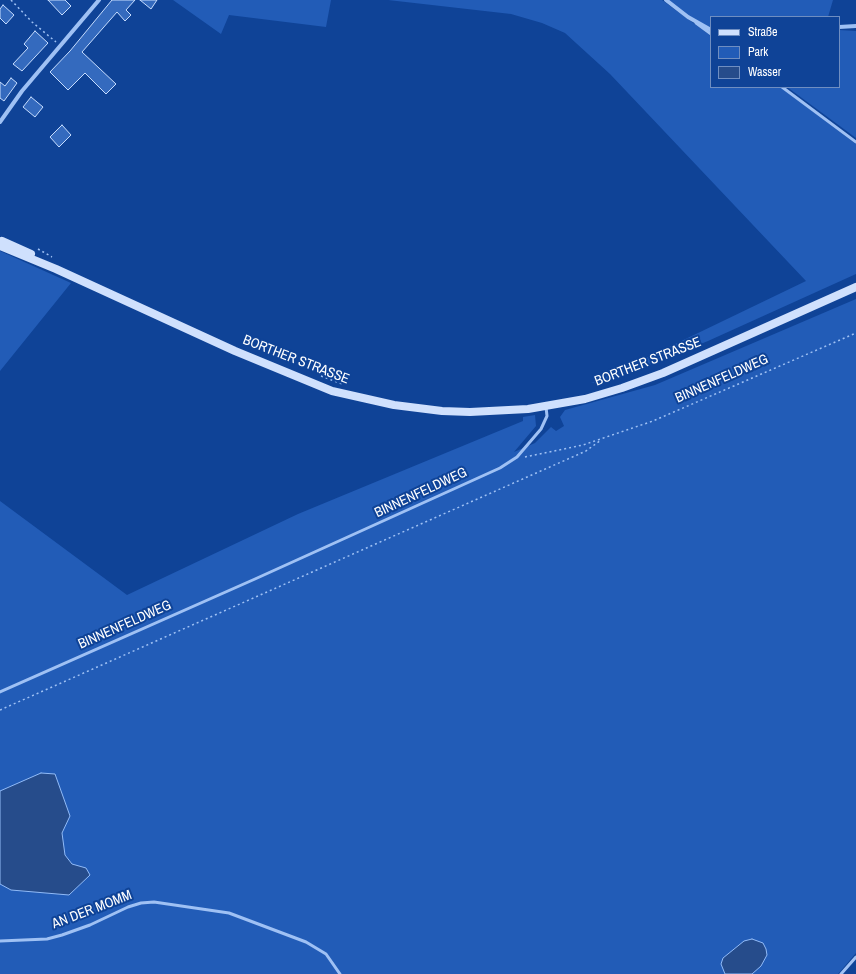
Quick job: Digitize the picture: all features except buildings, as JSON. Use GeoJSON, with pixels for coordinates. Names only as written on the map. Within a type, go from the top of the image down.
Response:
{"type":"FeatureCollection","features":[{"type":"Feature","properties":{"kind":"street"},"geometry":{"type":"LineString","coordinates":[[0,122],[22,91],[99,0]]}},
{"type":"Feature","properties":{"kind":"street"},"geometry":{"type":"LineString","coordinates":[[666,0],[688,18],[710,29]]}},
{"type":"Feature","properties":{"kind":"street"},"geometry":{"type":"LineString","coordinates":[[840,27],[856,26]]}},
{"type":"Feature","properties":{"kind":"street","name":"BORTHER STRASSE"},"geometry":{"type":"LineString","coordinates":[[0,240],[22,249],[56,269]]}},
{"type":"Feature","properties":{"kind":"street","name":"BORTHER STRASSE"},"geometry":{"type":"LineString","coordinates":[[0,246],[56,269],[235,351],[332,391],[394,405],[442,411],[498,411],[546,407],[585,399],[622,388],[663,373],[856,287]]}},
{"type":"Feature","properties":{"kind":"lane"},"geometry":{"type":"LineString","coordinates":[[688,18],[710,33]]}},
{"type":"Feature","properties":{"kind":"lane"},"geometry":{"type":"LineString","coordinates":[[783,88],[856,142]]}},
{"type":"Feature","properties":{"kind":"lane"},"geometry":{"type":"LineString","coordinates":[[516,457],[544,423],[547,416],[546,407]]}},
{"type":"Feature","properties":{"kind":"lane","name":"BINNENFELDWEG"},"geometry":{"type":"LineString","coordinates":[[0,692],[416,508],[500,468],[516,457]]}},
{"type":"Feature","properties":{"kind":"lane","name":"AN DER MOMM"},"geometry":{"type":"LineString","coordinates":[[0,941],[46,939],[62,935],[90,925],[128,907],[141,903],[154,902],[229,913],[306,942],[326,954],[340,974]]}},
{"type":"Feature","properties":{"kind":"lane"},"geometry":{"type":"LineString","coordinates":[[841,974],[856,957]]}},
{"type":"Feature","properties":{"kind":"path"},"geometry":{"type":"LineString","coordinates":[[11,0],[32,22],[61,46]]}},
{"type":"Feature","properties":{"kind":"path"},"geometry":{"type":"LineString","coordinates":[[36,249],[57,260]]}},
{"type":"Feature","properties":{"kind":"path","name":"BINNENFELDWEG"},"geometry":{"type":"LineString","coordinates":[[516,457],[527,457],[601,440],[653,421],[856,334]]}},
{"type":"Feature","properties":{"kind":"path"},"geometry":{"type":"LineString","coordinates":[[319,376],[342,384]]}},
{"type":"Feature","properties":{"kind":"path"},"geometry":{"type":"LineString","coordinates":[[0,710],[586,451],[601,440]]}},
{"type":"Feature","properties":{"kind":"green space"},"geometry":{"type":"Polygon","coordinates":[[[173,0],[331,0],[326,27],[229,15],[221,34],[173,0]]]}},
{"type":"Feature","properties":{"kind":"green space"},"geometry":{"type":"Polygon","coordinates":[[[388,0],[662,0],[710,35],[710,88],[781,88],[856,144],[856,274],[708,341],[617,378],[591,383],[615,373],[806,281],[610,74],[565,33],[542,23],[511,14],[388,0]]]}},
{"type":"Feature","properties":{"kind":"green space"},"geometry":{"type":"Polygon","coordinates":[[[666,0],[833,0],[828,16],[710,16],[710,29],[688,17],[666,0]]]}},
{"type":"Feature","properties":{"kind":"green space"},"geometry":{"type":"Polygon","coordinates":[[[840,30],[856,31],[856,138],[788,88],[840,88],[840,30]]]}},
{"type":"Feature","properties":{"kind":"green space"},"geometry":{"type":"Polygon","coordinates":[[[0,251],[71,283],[0,371],[0,251]]]}},
{"type":"Feature","properties":{"kind":"green space"},"geometry":{"type":"Polygon","coordinates":[[[856,299],[856,953],[838,974],[0,974],[0,501],[127,595],[298,514],[523,421],[523,417],[535,415],[536,426],[514,452],[535,443],[551,427],[556,431],[564,426],[560,417],[565,410],[655,385],[856,299]]]}},
{"type":"Feature","properties":{"kind":"water"},"geometry":{"type":"Polygon","coordinates":[[[41,773],[55,774],[70,816],[62,833],[65,855],[72,864],[86,868],[90,875],[69,895],[11,890],[0,884],[0,791],[41,773]]]}},
{"type":"Feature","properties":{"kind":"water"},"geometry":{"type":"Polygon","coordinates":[[[752,939],[763,943],[766,949],[767,955],[761,966],[752,974],[725,974],[721,964],[723,958],[744,941],[752,939]]]}}]}
